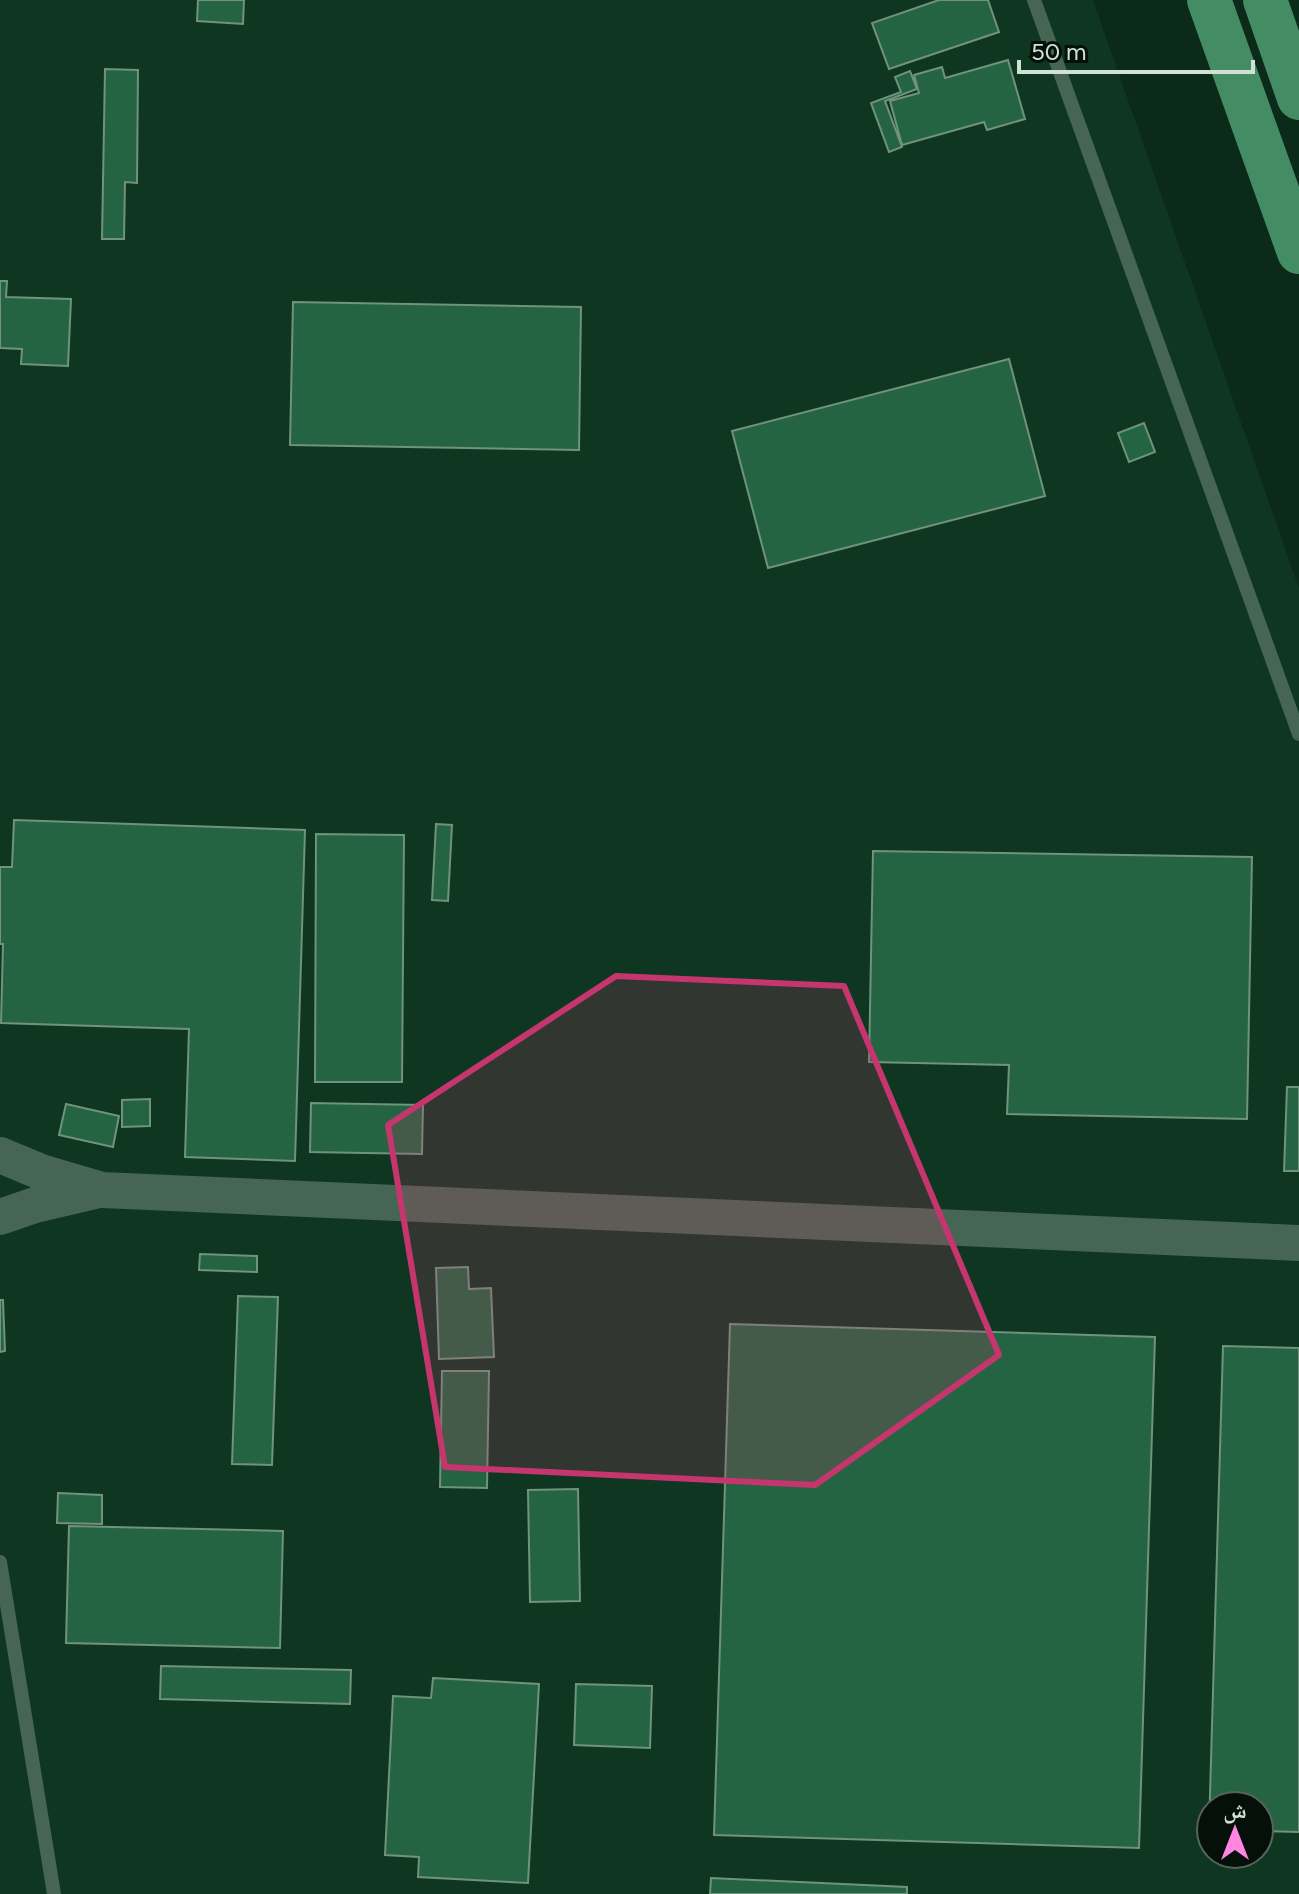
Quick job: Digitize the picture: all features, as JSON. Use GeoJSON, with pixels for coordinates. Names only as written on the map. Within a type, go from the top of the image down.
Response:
{"type":"FeatureCollection","features":[{"type":"Feature","properties":{"kind":"highway"},"geometry":{"type":"LineString","coordinates":[[1209,0],[1299,252]]}},
{"type":"Feature","properties":{"kind":"highway"},"geometry":{"type":"LineString","coordinates":[[1265,0],[1299,98]]}},
{"type":"Feature","properties":{"kind":"street"},"geometry":{"type":"LineString","coordinates":[[0,1155],[41,1172],[102,1190]]}},
{"type":"Feature","properties":{"kind":"street"},"geometry":{"type":"LineString","coordinates":[[0,1217],[57,1199],[102,1190],[1299,1243]]}},
{"type":"Feature","properties":{"kind":"lane"},"geometry":{"type":"LineString","coordinates":[[1034,0],[1299,734]]}},
{"type":"Feature","properties":{"kind":"lane"},"geometry":{"type":"LineString","coordinates":[[0,1562],[54,1894]]}},
{"type":"Feature","properties":{"kind":"highlighted area"},"geometry":{"type":"Polygon","coordinates":[[[616,976],[844,986],[999,1355],[815,1485],[445,1467],[388,1125],[616,976]]]}},
{"type":"Feature","properties":{"kind":"shaded area"},"geometry":{"type":"Polygon","coordinates":[[[0,0],[1093,0],[1299,588],[1299,1894],[0,1894],[0,0]]]}},
{"type":"Feature","properties":{"kind":"building"},"geometry":{"type":"Polygon","coordinates":[[[198,0],[244,0],[243,24],[197,21],[198,0]]]}},
{"type":"Feature","properties":{"kind":"building"},"geometry":{"type":"Polygon","coordinates":[[[939,0],[988,0],[999,32],[889,69],[872,23],[939,0]]]}},
{"type":"Feature","properties":{"kind":"building"},"geometry":{"type":"Polygon","coordinates":[[[1008,60],[1025,119],[987,130],[984,122],[902,145],[890,101],[919,93],[914,75],[942,67],[945,78],[1008,60]]]}},
{"type":"Feature","properties":{"kind":"building"},"geometry":{"type":"Polygon","coordinates":[[[105,69],[138,70],[137,183],[125,182],[124,239],[102,239],[105,69]]]}},
{"type":"Feature","properties":{"kind":"building"},"geometry":{"type":"Polygon","coordinates":[[[910,71],[917,89],[885,101],[902,147],[889,152],[871,103],[901,92],[895,77],[910,71]]]}},
{"type":"Feature","properties":{"kind":"building"},"geometry":{"type":"Polygon","coordinates":[[[0,281],[7,281],[6,297],[71,299],[68,366],[21,364],[22,349],[0,348],[0,281]]]}},
{"type":"Feature","properties":{"kind":"building"},"geometry":{"type":"Polygon","coordinates":[[[293,302],[581,307],[579,450],[290,445],[293,302]]]}},
{"type":"Feature","properties":{"kind":"building"},"geometry":{"type":"Polygon","coordinates":[[[1009,359],[1045,496],[768,568],[732,431],[1009,359]]]}},
{"type":"Feature","properties":{"kind":"building"},"geometry":{"type":"Polygon","coordinates":[[[1144,423],[1155,452],[1129,462],[1118,433],[1144,423]]]}},
{"type":"Feature","properties":{"kind":"building"},"geometry":{"type":"Polygon","coordinates":[[[14,820],[305,830],[295,1161],[185,1157],[189,1029],[1,1023],[3,944],[0,944],[0,867],[12,867],[14,820]]]}},
{"type":"Feature","properties":{"kind":"building"},"geometry":{"type":"Polygon","coordinates":[[[436,824],[452,825],[448,901],[432,900],[436,824]]]}},
{"type":"Feature","properties":{"kind":"building"},"geometry":{"type":"Polygon","coordinates":[[[316,834],[404,835],[402,1082],[315,1082],[316,834]]]}},
{"type":"Feature","properties":{"kind":"building"},"geometry":{"type":"Polygon","coordinates":[[[873,851],[1252,857],[1247,1119],[1007,1114],[1009,1065],[869,1062],[873,851]]]}},
{"type":"Feature","properties":{"kind":"building"},"geometry":{"type":"Polygon","coordinates":[[[1287,1087],[1299,1087],[1299,1171],[1284,1171],[1287,1087]]]}},
{"type":"Feature","properties":{"kind":"building"},"geometry":{"type":"Polygon","coordinates":[[[150,1099],[150,1126],[122,1127],[122,1100],[150,1099]]]}},
{"type":"Feature","properties":{"kind":"building"},"geometry":{"type":"Polygon","coordinates":[[[311,1103],[423,1105],[422,1154],[310,1152],[311,1103]]]}},
{"type":"Feature","properties":{"kind":"building"},"geometry":{"type":"Polygon","coordinates":[[[66,1104],[119,1116],[113,1147],[59,1135],[66,1104]]]}},
{"type":"Feature","properties":{"kind":"building"},"geometry":{"type":"Polygon","coordinates":[[[200,1254],[257,1256],[257,1272],[199,1270],[200,1254]]]}},
{"type":"Feature","properties":{"kind":"building"},"geometry":{"type":"Polygon","coordinates":[[[468,1267],[469,1289],[491,1288],[494,1357],[439,1359],[436,1268],[468,1267]]]}},
{"type":"Feature","properties":{"kind":"building"},"geometry":{"type":"Polygon","coordinates":[[[238,1296],[278,1297],[272,1465],[232,1464],[238,1296]]]}},
{"type":"Feature","properties":{"kind":"building"},"geometry":{"type":"Polygon","coordinates":[[[0,1300],[3,1300],[5,1351],[0,1352],[0,1300]]]}},
{"type":"Feature","properties":{"kind":"building"},"geometry":{"type":"Polygon","coordinates":[[[730,1324],[1155,1337],[1139,1848],[714,1835],[730,1324]]]}},
{"type":"Feature","properties":{"kind":"building"},"geometry":{"type":"Polygon","coordinates":[[[1223,1346],[1299,1348],[1299,1832],[1275,1831],[1275,1790],[1210,1790],[1223,1346]]]}},
{"type":"Feature","properties":{"kind":"building"},"geometry":{"type":"Polygon","coordinates":[[[442,1371],[489,1371],[487,1488],[440,1487],[442,1371]]]}},
{"type":"Feature","properties":{"kind":"building"},"geometry":{"type":"Polygon","coordinates":[[[578,1489],[580,1601],[530,1602],[528,1490],[578,1489]]]}},
{"type":"Feature","properties":{"kind":"building"},"geometry":{"type":"Polygon","coordinates":[[[58,1493],[102,1495],[102,1524],[57,1523],[58,1493]]]}},
{"type":"Feature","properties":{"kind":"building"},"geometry":{"type":"Polygon","coordinates":[[[69,1526],[283,1531],[280,1648],[66,1643],[69,1526]]]}},
{"type":"Feature","properties":{"kind":"building"},"geometry":{"type":"Polygon","coordinates":[[[161,1666],[351,1670],[350,1704],[160,1699],[161,1666]]]}},
{"type":"Feature","properties":{"kind":"building"},"geometry":{"type":"Polygon","coordinates":[[[433,1678],[539,1684],[528,1883],[418,1877],[419,1857],[385,1855],[393,1696],[431,1698],[433,1678]]]}},
{"type":"Feature","properties":{"kind":"building"},"geometry":{"type":"Polygon","coordinates":[[[576,1684],[652,1686],[650,1748],[574,1745],[576,1684]]]}},
{"type":"Feature","properties":{"kind":"building"},"geometry":{"type":"Polygon","coordinates":[[[711,1878],[907,1887],[907,1894],[710,1894],[711,1878]]]}}]}
